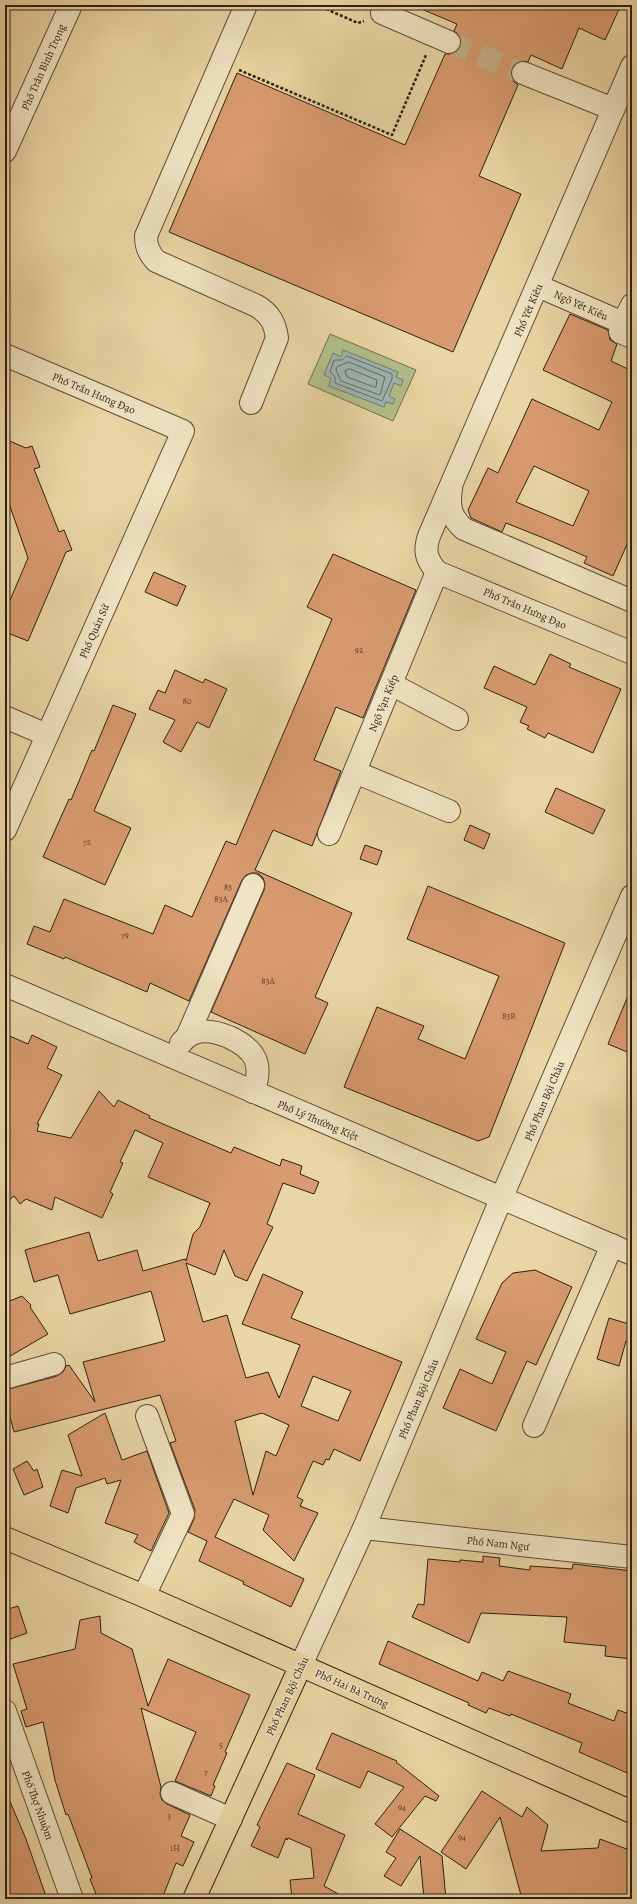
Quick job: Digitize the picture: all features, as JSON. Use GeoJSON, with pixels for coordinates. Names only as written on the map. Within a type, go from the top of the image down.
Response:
{"type":"FeatureCollection","features":[{"type":"Feature","properties":{"kind":"main road","name":"Phố Hai Bà Trưng"},"geometry":{"type":"LineString","coordinates":[[5,1538],[144,1596],[631,1809]]}},
{"type":"Feature","properties":{"kind":"main road","name":"Phố Phan Bội Châu"},"geometry":{"type":"LineString","coordinates":[[194,1899],[301,1665]]}},
{"type":"Feature","properties":{"kind":"street","name":"Phố Trần Bình Trọng"},"geometry":{"type":"LineString","coordinates":[[5,151],[71,5]]}},
{"type":"Feature","properties":{"kind":"street"},"geometry":{"type":"LineString","coordinates":[[246,5],[148,227],[146,245],[150,254],[156,261],[164,266],[257,306],[266,312],[272,319],[276,328],[277,338],[251,402]]}},
{"type":"Feature","properties":{"kind":"street"},"geometry":{"type":"LineString","coordinates":[[384,9],[442,39]]}},
{"type":"Feature","properties":{"kind":"street","name":"Phố Yết Kiêu"},"geometry":{"type":"LineString","coordinates":[[437,572],[430,564],[425,554],[429,536],[632,66]]}},
{"type":"Feature","properties":{"kind":"street"},"geometry":{"type":"LineString","coordinates":[[523,73],[613,109]]}},
{"type":"Feature","properties":{"kind":"street","name":"Ngõ Yết Kiêu"},"geometry":{"type":"LineString","coordinates":[[538,286],[629,322]]}},
{"type":"Feature","properties":{"kind":"street","name":"Phố Trần Hưng Đạo"},"geometry":{"type":"LineString","coordinates":[[5,355],[183,432]]}},
{"type":"Feature","properties":{"kind":"street","name":"Phố Quán Sứ"},"geometry":{"type":"LineString","coordinates":[[5,830],[183,432]]}},
{"type":"Feature","properties":{"kind":"street"},"geometry":{"type":"LineString","coordinates":[[451,486],[450,506],[452,516],[464,529],[632,601]]}},
{"type":"Feature","properties":{"kind":"street","name":"Phố Trần Hưng Đạo"},"geometry":{"type":"LineString","coordinates":[[437,572],[632,653]]}},
{"type":"Feature","properties":{"kind":"street","name":"Ngõ Vạn Kiếp"},"geometry":{"type":"LineString","coordinates":[[329,834],[437,572]]}},
{"type":"Feature","properties":{"kind":"street"},"geometry":{"type":"LineString","coordinates":[[391,684],[457,719]]}},
{"type":"Feature","properties":{"kind":"street"},"geometry":{"type":"LineString","coordinates":[[5,717],[47,736]]}},
{"type":"Feature","properties":{"kind":"street"},"geometry":{"type":"LineString","coordinates":[[355,772],[449,811]]}},
{"type":"Feature","properties":{"kind":"street"},"geometry":{"type":"LineString","coordinates":[[175,1057],[181,1044],[187,1037],[253,885]]}},
{"type":"Feature","properties":{"kind":"street","name":"Phố Phan Bội Châu"},"geometry":{"type":"LineString","coordinates":[[301,1665],[364,1528],[501,1199],[632,896]]}},
{"type":"Feature","properties":{"kind":"street","name":"Phố Lý Thường Kiệt"},"geometry":{"type":"LineString","coordinates":[[5,985],[632,1254]]}},
{"type":"Feature","properties":{"kind":"street"},"geometry":{"type":"LineString","coordinates":[[187,1037],[209,1030],[245,1044],[254,1056],[258,1069],[257,1082],[253,1092]]}},
{"type":"Feature","properties":{"kind":"street"},"geometry":{"type":"LineString","coordinates":[[534,1426],[612,1246]]}},
{"type":"Feature","properties":{"kind":"street"},"geometry":{"type":"LineString","coordinates":[[5,1378],[54,1364]]}},
{"type":"Feature","properties":{"kind":"street"},"geometry":{"type":"LineString","coordinates":[[144,1596],[183,1514],[147,1416]]}},
{"type":"Feature","properties":{"kind":"street","name":"Phố Nam Ngư"},"geometry":{"type":"LineString","coordinates":[[364,1528],[632,1557]]}},
{"type":"Feature","properties":{"kind":"street","name":"Phố Thợ Nhuộm"},"geometry":{"type":"LineString","coordinates":[[5,1711],[72,1899]]}},
{"type":"Feature","properties":{"kind":"street"},"geometry":{"type":"LineString","coordinates":[[172,1793],[231,1819]]}},
{"type":"Feature","properties":{"kind":"path"},"geometry":{"type":"LineString","coordinates":[[317,5],[358,23],[384,9]]}},
{"type":"Feature","properties":{"kind":"path"},"geometry":{"type":"LineString","coordinates":[[220,62],[392,135],[442,39]]}},
{"type":"Feature","properties":{"kind":"green space"},"geometry":{"type":"Polygon","coordinates":[[[330,334],[416,370],[393,421],[308,384],[330,334]]]}},
{"type":"Feature","properties":{"kind":"water"},"geometry":{"type":"Polygon","coordinates":[[[343,350],[398,372],[396,377],[403,380],[401,386],[394,383],[389,396],[395,399],[393,404],[386,402],[384,407],[329,386],[331,378],[324,375],[333,353],[341,357],[343,350]]]}},
{"type":"Feature","properties":{"kind":"building"},"geometry":{"type":"Polygon","coordinates":[[[412,5],[621,5],[605,40],[579,28],[562,69],[531,55],[528,62],[521,61],[515,63],[512,68],[511,75],[513,81],[518,85],[479,176],[521,194],[453,352],[169,232],[237,73],[405,145],[445,54],[456,52],[460,47],[461,41],[459,35],[454,31],[457,24],[412,5]]]}},
{"type":"Feature","properties":{"kind":"building"},"geometry":{"type":"Polygon","coordinates":[[[570,314],[608,330],[610,340],[617,344],[611,361],[632,371],[632,533],[613,576],[584,563],[587,557],[506,523],[502,532],[471,518],[468,510],[488,468],[498,473],[532,399],[599,430],[612,402],[543,370],[570,314]],[[534,466],[516,502],[573,526],[589,491],[534,466]]]}},
{"type":"Feature","properties":{"kind":"building"},"geometry":{"type":"Polygon","coordinates":[[[5,439],[26,448],[32,446],[40,467],[34,469],[59,532],[64,530],[72,550],[66,552],[28,641],[5,632],[5,612],[28,558],[5,492],[5,439]]]}},
{"type":"Feature","properties":{"kind":"building"},"geometry":{"type":"Polygon","coordinates":[[[333,554],[416,590],[363,718],[336,707],[314,760],[341,771],[312,846],[273,830],[255,870],[352,913],[315,997],[328,1003],[305,1054],[211,1012],[264,890],[265,884],[263,878],[258,873],[246,875],[242,880],[189,1001],[150,983],[147,992],[65,957],[64,959],[27,944],[34,926],[50,932],[64,899],[153,934],[165,905],[192,917],[226,841],[236,845],[332,619],[307,607],[333,554]]]}},
{"type":"Feature","properties":{"kind":"building"},"geometry":{"type":"Polygon","coordinates":[[[154,572],[186,586],[177,606],[145,592],[154,572]]]}},
{"type":"Feature","properties":{"kind":"building"},"geometry":{"type":"Polygon","coordinates":[[[550,654],[571,664],[569,667],[621,689],[593,753],[548,733],[545,738],[527,729],[529,726],[520,722],[527,707],[484,688],[494,666],[535,685],[550,654]]]}},
{"type":"Feature","properties":{"kind":"building"},"geometry":{"type":"Polygon","coordinates":[[[175,670],[203,683],[205,679],[227,689],[209,728],[197,722],[181,752],[163,742],[175,720],[149,709],[158,690],[165,693],[175,670]]]}},
{"type":"Feature","properties":{"kind":"building"},"geometry":{"type":"Polygon","coordinates":[[[113,705],[136,714],[94,811],[131,828],[105,885],[43,857],[69,799],[71,800],[92,750],[94,751],[113,705]]]}},
{"type":"Feature","properties":{"kind":"building"},"geometry":{"type":"Polygon","coordinates":[[[556,788],[605,810],[593,834],[545,812],[556,788]]]}},
{"type":"Feature","properties":{"kind":"building"},"geometry":{"type":"Polygon","coordinates":[[[470,825],[490,834],[484,849],[464,840],[470,825]]]}},
{"type":"Feature","properties":{"kind":"building"},"geometry":{"type":"Polygon","coordinates":[[[365,845],[382,851],[377,865],[360,859],[365,845]]]}},
{"type":"Feature","properties":{"kind":"building"},"geometry":{"type":"Polygon","coordinates":[[[428,886],[565,943],[489,1137],[478,1141],[344,1087],[377,1007],[424,1026],[418,1039],[465,1059],[499,976],[407,939],[428,886]]]}},
{"type":"Feature","properties":{"kind":"building"},"geometry":{"type":"Polygon","coordinates":[[[632,986],[632,1054],[608,1044],[632,986]]]}},
{"type":"Feature","properties":{"kind":"building"},"geometry":{"type":"Polygon","coordinates":[[[5,1034],[28,1044],[32,1035],[57,1047],[47,1068],[62,1075],[37,1124],[39,1124],[37,1131],[71,1138],[99,1091],[114,1107],[118,1100],[150,1116],[149,1118],[231,1153],[234,1147],[280,1166],[282,1159],[302,1166],[300,1174],[319,1182],[314,1194],[283,1183],[267,1224],[273,1227],[247,1281],[235,1276],[224,1250],[215,1275],[186,1263],[203,1322],[227,1315],[246,1378],[268,1372],[279,1398],[300,1345],[242,1324],[263,1274],[303,1292],[291,1318],[402,1362],[360,1461],[334,1449],[329,1460],[326,1459],[323,1465],[313,1461],[297,1497],[303,1500],[300,1506],[318,1513],[294,1561],[263,1530],[269,1515],[234,1499],[215,1537],[304,1579],[291,1607],[243,1584],[244,1582],[199,1561],[207,1541],[188,1532],[194,1519],[195,1510],[170,1443],[176,1441],[160,1395],[14,1432],[5,1398],[5,1390],[57,1376],[63,1372],[66,1366],[69,1365],[95,1402],[83,1362],[165,1341],[151,1291],[70,1314],[58,1275],[34,1282],[25,1250],[89,1232],[98,1261],[137,1250],[143,1271],[185,1259],[186,1261],[193,1234],[200,1227],[210,1203],[148,1177],[163,1143],[135,1130],[120,1162],[123,1163],[110,1192],[113,1194],[102,1218],[55,1197],[52,1210],[26,1199],[20,1204],[14,1196],[5,1203],[5,1034]],[[313,1376],[301,1406],[338,1421],[351,1391],[313,1376]],[[262,1413],[235,1421],[253,1495],[266,1451],[276,1456],[289,1425],[262,1413]]]}},
{"type":"Feature","properties":{"kind":"building"},"geometry":{"type":"Polygon","coordinates":[[[535,1270],[572,1287],[536,1365],[527,1361],[496,1431],[443,1408],[460,1369],[492,1384],[506,1352],[476,1339],[502,1283],[513,1273],[535,1270]]]}},
{"type":"Feature","properties":{"kind":"building"},"geometry":{"type":"Polygon","coordinates":[[[22,1296],[31,1305],[30,1307],[48,1334],[5,1359],[5,1303],[22,1296]]]}},
{"type":"Feature","properties":{"kind":"building"},"geometry":{"type":"Polygon","coordinates":[[[609,1318],[632,1325],[632,1343],[626,1341],[619,1366],[597,1359],[609,1318]]]}},
{"type":"Feature","properties":{"kind":"building"},"geometry":{"type":"Polygon","coordinates":[[[105,1413],[122,1460],[147,1451],[169,1513],[151,1551],[134,1542],[138,1535],[105,1523],[121,1480],[107,1484],[105,1478],[76,1488],[68,1513],[50,1506],[62,1470],[82,1476],[68,1435],[105,1413]]]}},
{"type":"Feature","properties":{"kind":"building"},"geometry":{"type":"Polygon","coordinates":[[[27,1461],[34,1471],[37,1469],[43,1487],[24,1495],[13,1469],[27,1461]]]}},
{"type":"Feature","properties":{"kind":"building"},"geometry":{"type":"Polygon","coordinates":[[[483,1556],[500,1558],[499,1566],[530,1570],[530,1566],[572,1569],[573,1564],[632,1571],[632,1659],[605,1656],[606,1646],[564,1642],[567,1617],[481,1613],[469,1643],[412,1617],[418,1604],[424,1605],[428,1559],[460,1562],[460,1560],[483,1562],[483,1556]]]}},
{"type":"Feature","properties":{"kind":"building"},"geometry":{"type":"Polygon","coordinates":[[[18,1606],[27,1633],[5,1641],[5,1610],[18,1606]]]}},
{"type":"Feature","properties":{"kind":"building"},"geometry":{"type":"Polygon","coordinates":[[[100,1616],[101,1633],[132,1649],[148,1706],[168,1659],[250,1695],[225,1752],[227,1753],[213,1785],[215,1786],[211,1796],[175,1781],[196,1732],[141,1708],[161,1787],[160,1794],[162,1800],[190,1815],[181,1836],[194,1842],[183,1866],[176,1863],[162,1899],[98,1899],[90,1879],[92,1878],[68,1814],[66,1815],[55,1780],[43,1722],[26,1727],[21,1711],[27,1709],[13,1664],[75,1649],[80,1620],[100,1616]]]}},
{"type":"Feature","properties":{"kind":"building"},"geometry":{"type":"Polygon","coordinates":[[[388,1641],[478,1681],[482,1672],[503,1681],[508,1671],[571,1694],[568,1703],[614,1721],[618,1710],[632,1715],[632,1775],[579,1752],[582,1743],[511,1714],[510,1716],[489,1708],[486,1713],[468,1705],[469,1703],[379,1664],[388,1641]]]}},
{"type":"Feature","properties":{"kind":"building"},"geometry":{"type":"Polygon","coordinates":[[[332,1733],[397,1761],[396,1762],[439,1796],[436,1801],[425,1796],[392,1837],[375,1824],[404,1787],[368,1771],[360,1788],[316,1769],[332,1733]]]}},
{"type":"Feature","properties":{"kind":"building"},"geometry":{"type":"Polygon","coordinates":[[[287,1763],[315,1775],[298,1814],[345,1835],[324,1886],[347,1899],[292,1899],[290,1880],[314,1878],[311,1848],[288,1838],[287,1840],[286,1838],[278,1858],[251,1846],[260,1827],[257,1825],[287,1763]]]}},
{"type":"Feature","properties":{"kind":"building"},"geometry":{"type":"Polygon","coordinates":[[[5,1790],[26,1839],[47,1899],[5,1899],[5,1790]]]}},
{"type":"Feature","properties":{"kind":"building"},"geometry":{"type":"Polygon","coordinates":[[[482,1791],[522,1817],[527,1807],[548,1825],[541,1851],[598,1848],[600,1839],[632,1851],[631,1899],[522,1899],[500,1817],[466,1869],[441,1852],[482,1791]]]}},
{"type":"Feature","properties":{"kind":"building"},"geometry":{"type":"Polygon","coordinates":[[[400,1829],[442,1856],[446,1899],[424,1899],[420,1856],[401,1886],[384,1876],[396,1858],[386,1852],[400,1829]]]}},
{"type":"Feature","properties":{"kind":"tunnel"},"geometry":{"type":"LineString","coordinates":[[449,42],[523,73]]}}]}
